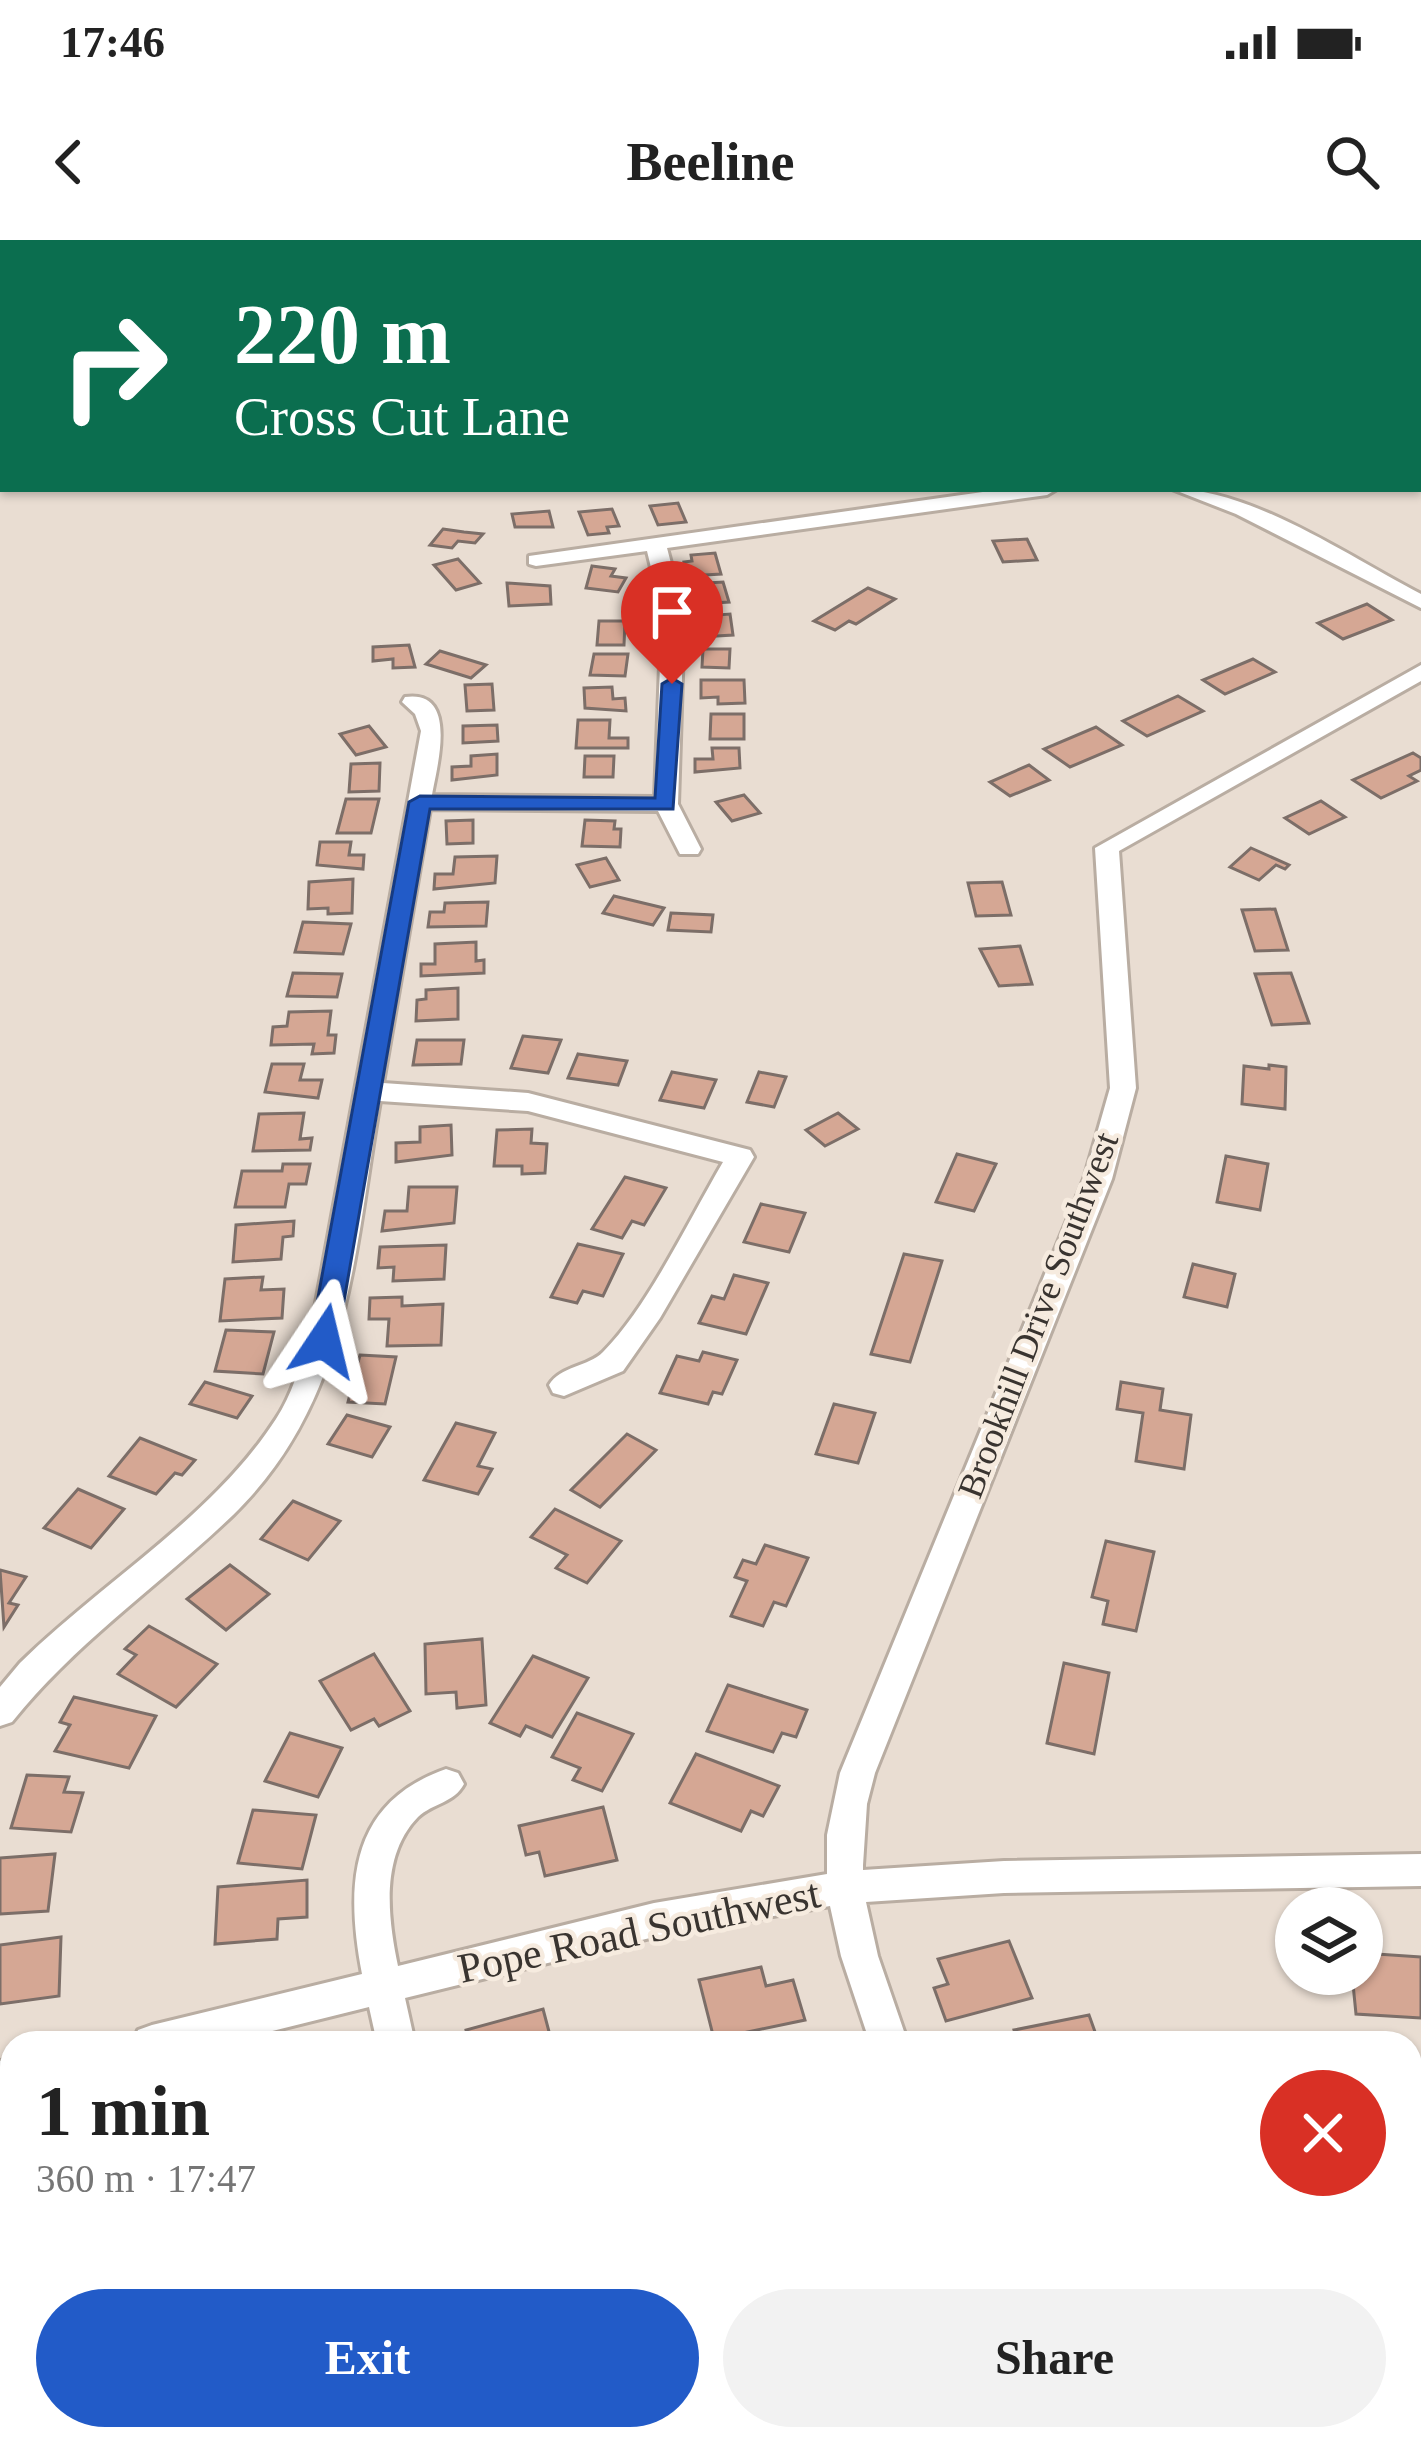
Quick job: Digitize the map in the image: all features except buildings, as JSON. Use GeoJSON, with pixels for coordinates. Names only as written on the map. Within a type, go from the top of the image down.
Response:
{"type":"FeatureCollection","features":[{"type":"Feature","properties":{"kind":"street"},"geometry":{"type":"LineString","coordinates":[[536,560],[1026,492]]}},
{"type":"Feature","properties":{"kind":"street"},"geometry":{"type":"LineString","coordinates":[[1191,492],[1243,510],[1421,602]]}},
{"type":"Feature","properties":{"kind":"street"},"geometry":{"type":"LineString","coordinates":[[656,546],[673,614],[666,805],[689,849]]}},
{"type":"Feature","properties":{"kind":"street","name":"Brookhill Drive Southwest"},"geometry":{"type":"LineString","coordinates":[[884,2031],[864,1979],[844,1887],[849,1803],[876,1723],[1098,1179],[1123,1088],[1107,848],[1421,672]]}},
{"type":"Feature","properties":{"kind":"street"},"geometry":{"type":"LineString","coordinates":[[0,1712],[26,1676],[110,1598],[191,1534],[287,1427],[324,1341],[432,731],[431,721],[413,702]]}},
{"type":"Feature","properties":{"kind":"street"},"geometry":{"type":"LineString","coordinates":[[420,802],[666,805]]}},
{"type":"Feature","properties":{"kind":"street"},"geometry":{"type":"LineString","coordinates":[[368,1090],[528,1102],[740,1157],[650,1310],[612,1363],[564,1385]]}},
{"type":"Feature","properties":{"kind":"street"},"geometry":{"type":"LineString","coordinates":[[393,2031],[374,1935],[379,1848],[405,1806],[446,1784]]}},
{"type":"Feature","properties":{"kind":"street","name":"Pope Road Southwest"},"geometry":{"type":"LineString","coordinates":[[202,2031],[654,1920],[844,1887],[1004,1877],[1421,1870]]}},
{"type":"Feature","properties":{"kind":"route"},"geometry":{"type":"LineString","coordinates":[[324,1341],[420,802],[666,805],[672,684]]}}]}
